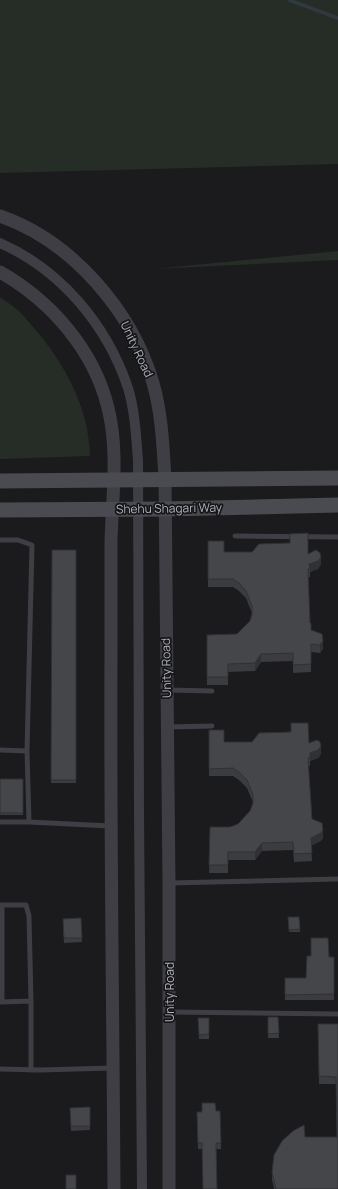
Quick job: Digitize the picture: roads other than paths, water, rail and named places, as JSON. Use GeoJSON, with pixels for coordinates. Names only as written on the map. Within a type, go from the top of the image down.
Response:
{"type":"FeatureCollection","features":[{"type":"Feature","properties":{"kind":"main road"},"geometry":{"type":"LineString","coordinates":[[0,481],[338,478]]}},
{"type":"Feature","properties":{"kind":"main road","name":"Shehu Shagari Way"},"geometry":{"type":"LineString","coordinates":[[0,510],[165,509],[338,505]]}},
{"type":"Feature","properties":{"kind":"street","name":"Unity Road"},"geometry":{"type":"LineString","coordinates":[[0,216],[33,232],[77,263],[117,307],[131,331],[153,383],[160,415],[165,479],[169,883],[169,1189]]}},
{"type":"Feature","properties":{"kind":"street","name":"Unity Road"},"geometry":{"type":"LineString","coordinates":[[0,243],[18,251],[70,291],[104,335],[118,363],[128,389],[134,416],[138,460],[142,1189]]}},
{"type":"Feature","properties":{"kind":"street"},"geometry":{"type":"LineString","coordinates":[[0,272],[39,299],[57,316],[86,354],[100,381],[108,408],[113,438],[114,480],[111,549],[110,826],[114,1189]]}},
{"type":"Feature","properties":{"kind":"lane"},"geometry":{"type":"LineString","coordinates":[[235,536],[338,537]]}},
{"type":"Feature","properties":{"kind":"lane"},"geometry":{"type":"LineString","coordinates":[[0,540],[18,540],[32,545],[27,751],[29,822]]}},
{"type":"Feature","properties":{"kind":"lane"},"geometry":{"type":"LineString","coordinates":[[167,690],[212,691]]}},
{"type":"Feature","properties":{"kind":"lane"},"geometry":{"type":"LineString","coordinates":[[167,727],[212,726]]}},
{"type":"Feature","properties":{"kind":"lane"},"geometry":{"type":"LineString","coordinates":[[0,750],[27,751]]}},
{"type":"Feature","properties":{"kind":"lane"},"geometry":{"type":"LineString","coordinates":[[0,822],[110,826]]}},
{"type":"Feature","properties":{"kind":"lane"},"geometry":{"type":"LineString","coordinates":[[169,883],[338,879]]}},
{"type":"Feature","properties":{"kind":"lane"},"geometry":{"type":"LineString","coordinates":[[31,1001],[1,1002],[1,905],[26,906],[29,916],[31,1001],[31,1070]]}},
{"type":"Feature","properties":{"kind":"lane"},"geometry":{"type":"LineString","coordinates":[[169,1012],[338,1014]]}},
{"type":"Feature","properties":{"kind":"lane"},"geometry":{"type":"LineString","coordinates":[[0,1069],[31,1070],[113,1068]]}},
{"type":"Feature","properties":{"kind":"waterway"},"geometry":{"type":"LineString","coordinates":[[289,0],[338,18]]}}]}
